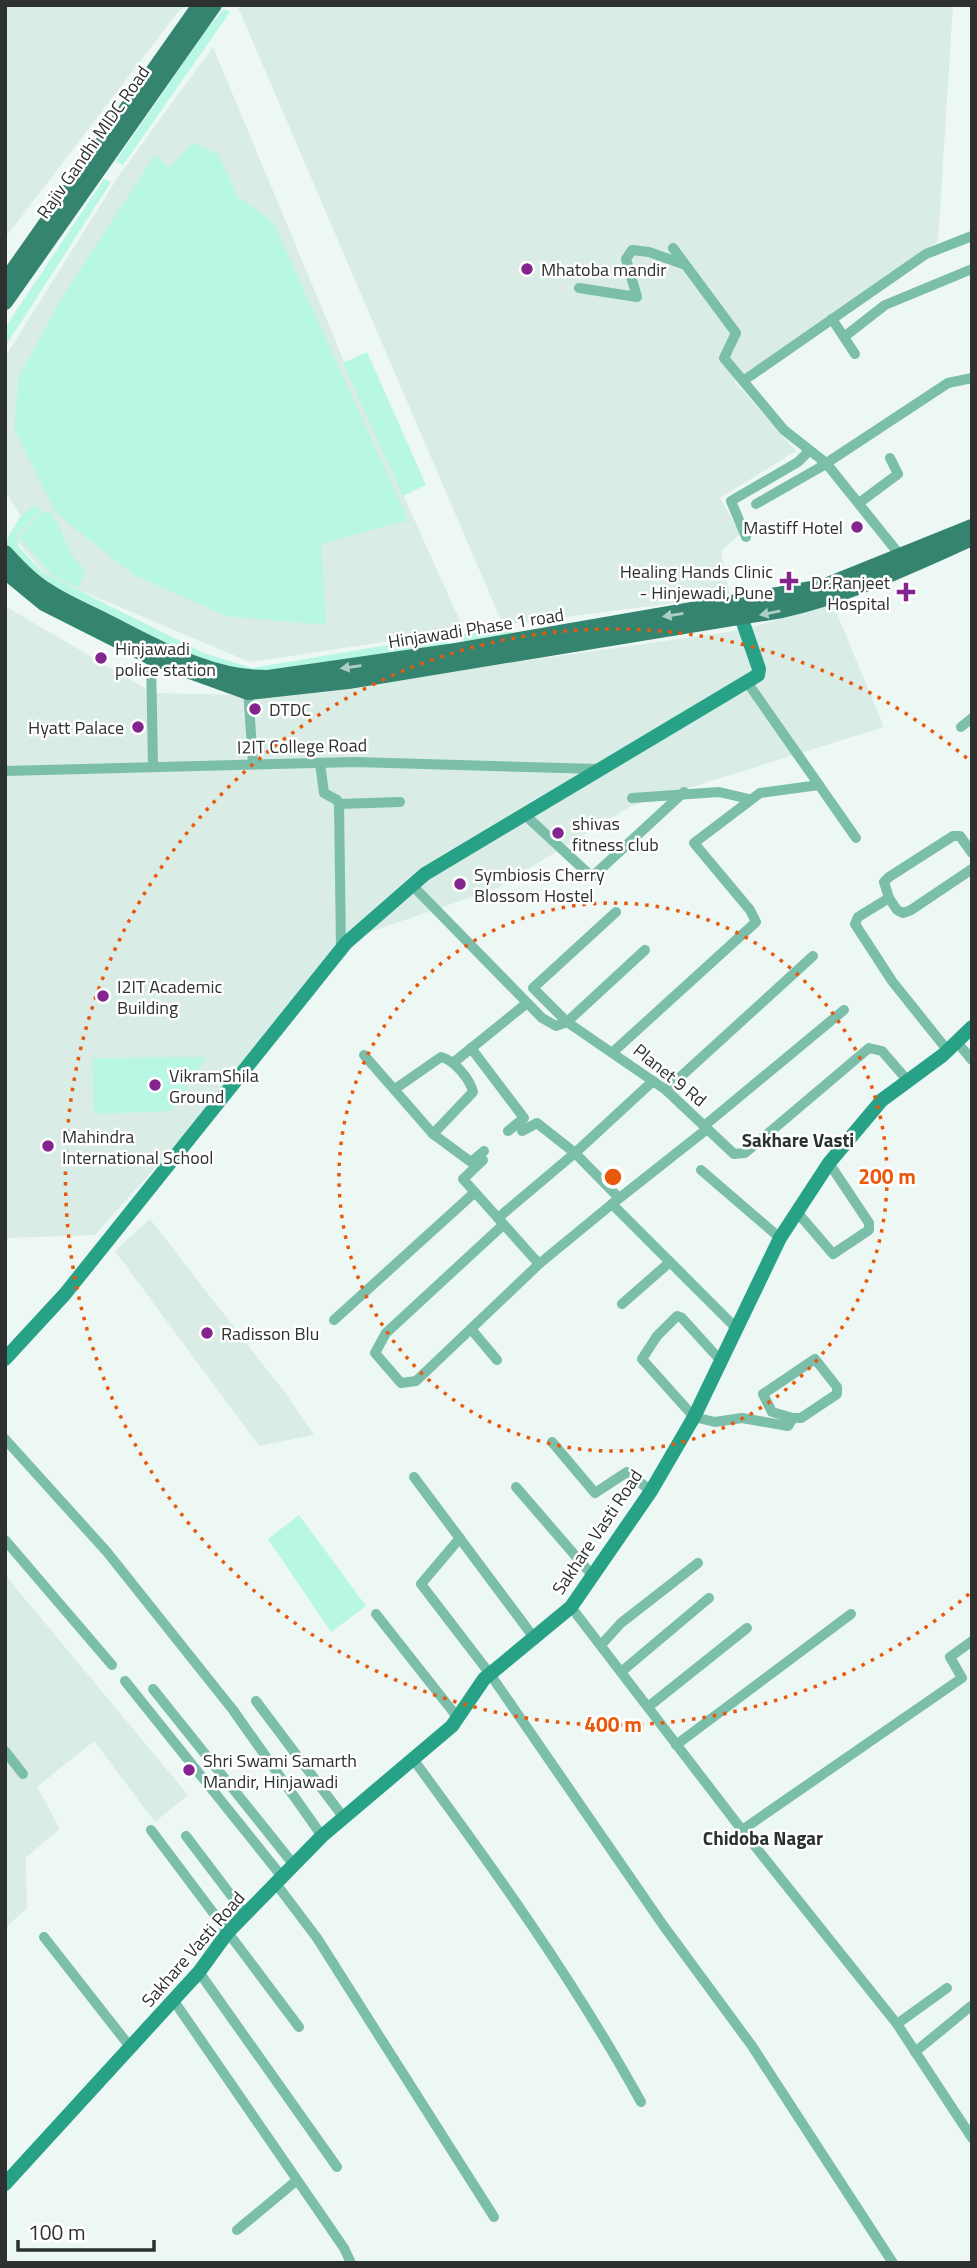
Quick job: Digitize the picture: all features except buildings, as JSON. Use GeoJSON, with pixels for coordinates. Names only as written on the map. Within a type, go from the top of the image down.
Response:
{"type":"FeatureCollection","features":[{"type":"Feature","properties":{"kind":"main road","name":"Rajiv Gandhi MIDC Road"},"geometry":{"type":"LineString","coordinates":[[5,282],[200,5]]}},
{"type":"Feature","properties":{"kind":"main road","name":"Rajiv Gandhi MIDC Road"},"geometry":{"type":"LineString","coordinates":[[5,302],[214,5]]}},
{"type":"Feature","properties":{"kind":"main road","name":"Hinjawadi Phase 1 road"},"geometry":{"type":"LineString","coordinates":[[5,571],[44,603],[152,652],[248,685],[348,681],[739,611],[827,600],[972,527]]}},
{"type":"Feature","properties":{"kind":"main road","name":"Hinjawadi Phase 1 road"},"geometry":{"type":"LineString","coordinates":[[904,561],[972,538]]}},
{"type":"Feature","properties":{"kind":"main road","name":"Hinjawadi Phase 1 road"},"geometry":{"type":"LineString","coordinates":[[5,553],[27,576],[50,593],[152,652]]}},
{"type":"Feature","properties":{"kind":"street"},"geometry":{"type":"LineString","coordinates":[[743,381],[926,254],[972,236]]}},
{"type":"Feature","properties":{"kind":"street"},"geometry":{"type":"LineString","coordinates":[[673,248],[736,333],[724,358],[784,430],[826,463],[904,561]]}},
{"type":"Feature","properties":{"kind":"street"},"geometry":{"type":"LineString","coordinates":[[579,288],[637,297],[626,258],[632,250],[649,252],[686,265]]}},
{"type":"Feature","properties":{"kind":"street"},"geometry":{"type":"LineString","coordinates":[[844,337],[885,305],[972,269]]}},
{"type":"Feature","properties":{"kind":"street"},"geometry":{"type":"LineString","coordinates":[[832,319],[855,354]]}},
{"type":"Feature","properties":{"kind":"street"},"geometry":{"type":"LineString","coordinates":[[756,504],[826,463],[948,383],[972,378]]}},
{"type":"Feature","properties":{"kind":"street"},"geometry":{"type":"LineString","coordinates":[[746,537],[731,501],[798,462],[809,451]]}},
{"type":"Feature","properties":{"kind":"street"},"geometry":{"type":"LineString","coordinates":[[859,503],[898,474],[890,458]]}},
{"type":"Feature","properties":{"kind":"street"},"geometry":{"type":"LineString","coordinates":[[5,1359],[65,1294],[341,948],[412,885],[598,769],[758,675],[759,668],[739,611]]}},
{"type":"Feature","properties":{"kind":"street"},"geometry":{"type":"LineString","coordinates":[[152,652],[153,766]]}},
{"type":"Feature","properties":{"kind":"street"},"geometry":{"type":"LineString","coordinates":[[747,682],[856,838]]}},
{"type":"Feature","properties":{"kind":"street"},"geometry":{"type":"LineString","coordinates":[[248,685],[253,764]]}},
{"type":"Feature","properties":{"kind":"street"},"geometry":{"type":"LineString","coordinates":[[961,727],[972,718]]}},
{"type":"Feature","properties":{"kind":"street"},"geometry":{"type":"LineString","coordinates":[[320,763],[324,793],[339,804],[341,948]]}},
{"type":"Feature","properties":{"kind":"street","name":"I2IT College Road"},"geometry":{"type":"LineString","coordinates":[[5,771],[320,763],[598,769]]}},
{"type":"Feature","properties":{"kind":"street"},"geometry":{"type":"LineString","coordinates":[[613,1052],[756,922],[750,910],[694,844],[760,793],[819,785]]}},
{"type":"Feature","properties":{"kind":"street"},"geometry":{"type":"LineString","coordinates":[[524,814],[592,877],[684,792]]}},
{"type":"Feature","properties":{"kind":"street"},"geometry":{"type":"LineString","coordinates":[[632,798],[684,792],[719,792],[749,799]]}},
{"type":"Feature","properties":{"kind":"street"},"geometry":{"type":"LineString","coordinates":[[339,804],[400,802]]}},
{"type":"Feature","properties":{"kind":"street"},"geometry":{"type":"LineString","coordinates":[[972,853],[960,836],[953,836],[884,882],[889,898],[897,910],[903,913],[972,869]]}},
{"type":"Feature","properties":{"kind":"street","name":"Planet 9 Rd"},"geometry":{"type":"LineString","coordinates":[[412,885],[550,1024],[559,1026],[567,1022],[613,1052],[666,1090],[734,1154],[743,1155],[869,1048],[882,1051],[908,1081]]}},
{"type":"Feature","properties":{"kind":"street"},"geometry":{"type":"LineString","coordinates":[[889,898],[858,917],[855,924],[892,981],[952,1046],[972,1060]]}},
{"type":"Feature","properties":{"kind":"street"},"geometry":{"type":"LineString","coordinates":[[616,912],[533,988],[547,1005],[567,1022],[645,950]]}},
{"type":"Feature","properties":{"kind":"street"},"geometry":{"type":"LineString","coordinates":[[666,1090],[813,956]]}},
{"type":"Feature","properties":{"kind":"street"},"geometry":{"type":"LineString","coordinates":[[453,1063],[527,1003]]}},
{"type":"Feature","properties":{"kind":"street"},"geometry":{"type":"LineString","coordinates":[[536,1012],[547,1005]]}},
{"type":"Feature","properties":{"kind":"street"},"geometry":{"type":"LineString","coordinates":[[653,1081],[500,1222],[386,1333],[375,1353],[401,1384],[416,1381],[539,1264],[844,1010]]}},
{"type":"Feature","properties":{"kind":"street","name":"Sakhare Vasti Road"},"geometry":{"type":"LineString","coordinates":[[5,2184],[174,2001],[228,1932],[280,1882],[321,1836],[458,1718],[490,1674],[571,1607],[651,1491],[694,1417],[780,1238],[829,1163],[882,1100],[952,1046],[972,1027]]}},
{"type":"Feature","properties":{"kind":"street"},"geometry":{"type":"LineString","coordinates":[[471,1048],[524,1118],[508,1131]]}},
{"type":"Feature","properties":{"kind":"street"},"geometry":{"type":"LineString","coordinates":[[364,1055],[433,1134],[471,1161],[486,1154],[463,1179],[539,1264]]}},
{"type":"Feature","properties":{"kind":"street"},"geometry":{"type":"LineString","coordinates":[[395,1090],[441,1057],[453,1063],[473,1092],[433,1134]]}},
{"type":"Feature","properties":{"kind":"street"},"geometry":{"type":"LineString","coordinates":[[522,1131],[537,1123],[575,1153],[670,1262],[736,1328]]}},
{"type":"Feature","properties":{"kind":"street"},"geometry":{"type":"LineString","coordinates":[[797,1212],[833,1254],[869,1230],[869,1223],[829,1163]]}},
{"type":"Feature","properties":{"kind":"street"},"geometry":{"type":"LineString","coordinates":[[701,1170],[780,1238]]}},
{"type":"Feature","properties":{"kind":"street"},"geometry":{"type":"LineString","coordinates":[[334,1321],[474,1193]]}},
{"type":"Feature","properties":{"kind":"street"},"geometry":{"type":"LineString","coordinates":[[622,1304],[670,1262]]}},
{"type":"Feature","properties":{"kind":"street"},"geometry":{"type":"LineString","coordinates":[[721,1360],[682,1318],[677,1316],[643,1355],[644,1363],[694,1417],[715,1422],[742,1418],[788,1426],[793,1418]]}},
{"type":"Feature","properties":{"kind":"street"},"geometry":{"type":"LineString","coordinates":[[471,1329],[497,1360]]}},
{"type":"Feature","properties":{"kind":"street"},"geometry":{"type":"LineString","coordinates":[[815,1359],[838,1387],[837,1394],[801,1418],[793,1418],[772,1412],[763,1394],[815,1359]]}},
{"type":"Feature","properties":{"kind":"street"},"geometry":{"type":"LineString","coordinates":[[5,1439],[107,1552],[233,1710],[321,1836]]}},
{"type":"Feature","properties":{"kind":"street"},"geometry":{"type":"LineString","coordinates":[[552,1443],[595,1493],[627,1472],[651,1491]]}},
{"type":"Feature","properties":{"kind":"street"},"geometry":{"type":"LineString","coordinates":[[414,1476],[535,1639]]}},
{"type":"Feature","properties":{"kind":"street"},"geometry":{"type":"LineString","coordinates":[[516,1487],[592,1575]]}},
{"type":"Feature","properties":{"kind":"street"},"geometry":{"type":"LineString","coordinates":[[460,1538],[421,1584],[490,1674],[663,1925],[752,2046],[893,2263]]}},
{"type":"Feature","properties":{"kind":"street"},"geometry":{"type":"LineString","coordinates":[[5,1540],[112,1665]]}},
{"type":"Feature","properties":{"kind":"street"},"geometry":{"type":"LineString","coordinates":[[601,1645],[621,1623],[698,1563]]}},
{"type":"Feature","properties":{"kind":"street"},"geometry":{"type":"LineString","coordinates":[[621,1672],[709,1598]]}},
{"type":"Feature","properties":{"kind":"street"},"geometry":{"type":"LineString","coordinates":[[571,1607],[742,1830],[897,2024],[972,2138]]}},
{"type":"Feature","properties":{"kind":"street"},"geometry":{"type":"LineString","coordinates":[[376,1614],[458,1718]]}},
{"type":"Feature","properties":{"kind":"street"},"geometry":{"type":"LineString","coordinates":[[676,1745],[851,1614]]}},
{"type":"Feature","properties":{"kind":"street"},"geometry":{"type":"LineString","coordinates":[[648,1707],[747,1628]]}},
{"type":"Feature","properties":{"kind":"street"},"geometry":{"type":"LineString","coordinates":[[742,1830],[962,1678],[950,1657],[972,1641]]}},
{"type":"Feature","properties":{"kind":"street"},"geometry":{"type":"LineString","coordinates":[[125,1681],[280,1882],[494,2217]]}},
{"type":"Feature","properties":{"kind":"street"},"geometry":{"type":"LineString","coordinates":[[153,1689],[295,1865]]}},
{"type":"Feature","properties":{"kind":"street"},"geometry":{"type":"LineString","coordinates":[[256,1702],[344,1818]]}},
{"type":"Feature","properties":{"kind":"street"},"geometry":{"type":"LineString","coordinates":[[5,1751],[23,1774]]}},
{"type":"Feature","properties":{"kind":"street"},"geometry":{"type":"LineString","coordinates":[[413,1759],[496,1874],[601,2029],[641,2102]]}},
{"type":"Feature","properties":{"kind":"street"},"geometry":{"type":"LineString","coordinates":[[151,1830],[299,2027]]}},
{"type":"Feature","properties":{"kind":"street"},"geometry":{"type":"LineString","coordinates":[[186,1836],[246,1915]]}},
{"type":"Feature","properties":{"kind":"street"},"geometry":{"type":"LineString","coordinates":[[44,1937],[131,2048]]}},
{"type":"Feature","properties":{"kind":"street"},"geometry":{"type":"LineString","coordinates":[[199,1972],[337,2167]]}},
{"type":"Feature","properties":{"kind":"street"},"geometry":{"type":"LineString","coordinates":[[897,2024],[947,1988]]}},
{"type":"Feature","properties":{"kind":"street"},"geometry":{"type":"LineString","coordinates":[[174,2001],[344,2248],[351,2263]]}},
{"type":"Feature","properties":{"kind":"street"},"geometry":{"type":"LineString","coordinates":[[915,2052],[971,2006]]}},
{"type":"Feature","properties":{"kind":"street"},"geometry":{"type":"LineString","coordinates":[[237,2231],[296,2181]]}},
{"type":"Feature","properties":{"kind":"shaded area"},"geometry":{"type":"Polygon","coordinates":[[[5,5],[188,5],[177,13],[5,238],[5,5]]]}},
{"type":"Feature","properties":{"kind":"shaded area"},"geometry":{"type":"Polygon","coordinates":[[[237,5],[953,5],[938,241],[734,381],[796,451],[720,498],[740,534],[721,551],[730,596],[503,625],[237,5]]]}},
{"type":"Feature","properties":{"kind":"shaded area"},"geometry":{"type":"Polygon","coordinates":[[[213,47],[356,390],[464,630],[250,662],[60,582],[43,572],[15,539],[23,520],[5,490],[5,357],[120,174],[213,47]]]}},
{"type":"Feature","properties":{"kind":"shaded area"},"geometry":{"type":"Polygon","coordinates":[[[833,604],[884,727],[631,806],[497,888],[364,934],[95,1235],[5,1238],[5,606],[153,693],[276,696],[742,630],[833,604]]]}},
{"type":"Feature","properties":{"kind":"shaded area","name":"Radisson Blu"},"geometry":{"type":"Polygon","coordinates":[[[150,1219],[286,1394],[314,1435],[259,1446],[115,1251],[150,1219]]]}},
{"type":"Feature","properties":{"kind":"shaded area"},"geometry":{"type":"Polygon","coordinates":[[[5,1575],[188,1795],[155,1822],[94,1741],[37,1787],[60,1829],[26,1857],[27,1908],[5,1928],[5,1575]]]}},
{"type":"Feature","properties":{"kind":"green space"},"geometry":{"type":"Polygon","coordinates":[[[224,9],[230,12],[123,165],[116,161],[206,30],[224,9]]]}},
{"type":"Feature","properties":{"kind":"green space"},"geometry":{"type":"Polygon","coordinates":[[[193,143],[218,154],[238,197],[273,222],[408,520],[321,544],[326,625],[226,616],[134,575],[56,513],[14,428],[19,377],[61,299],[155,155],[169,167],[193,143]]]}},
{"type":"Feature","properties":{"kind":"green space"},"geometry":{"type":"Polygon","coordinates":[[[104,179],[111,182],[5,347],[5,329],[10,320],[104,179]]]}},
{"type":"Feature","properties":{"kind":"green space"},"geometry":{"type":"Polygon","coordinates":[[[367,352],[426,485],[403,496],[343,363],[367,352]]]}},
{"type":"Feature","properties":{"kind":"green space"},"geometry":{"type":"Polygon","coordinates":[[[35,505],[41,511],[17,535],[18,546],[42,572],[204,653],[252,668],[446,635],[448,648],[255,674],[194,658],[46,585],[5,543],[19,518],[35,505]]]}},
{"type":"Feature","properties":{"kind":"green space"},"geometry":{"type":"Polygon","coordinates":[[[42,512],[50,512],[54,517],[71,553],[85,573],[78,588],[52,575],[19,537],[42,512]]]}},
{"type":"Feature","properties":{"kind":"green space"},"geometry":{"type":"Polygon","coordinates":[[[510,628],[513,639],[467,645],[460,635],[510,628]]]}},
{"type":"Feature","properties":{"kind":"green space"},"geometry":{"type":"Polygon","coordinates":[[[206,1057],[171,1111],[94,1114],[93,1058],[206,1057]]]}},
{"type":"Feature","properties":{"kind":"green space"},"geometry":{"type":"Polygon","coordinates":[[[299,1515],[366,1606],[331,1632],[268,1539],[299,1515]]]}},
{"type":"Feature","properties":{"kind":"place","name":"Mhatoba mandir"},"geometry":{"type":"Point","coordinates":[527,269]}},
{"type":"Feature","properties":{"kind":"place","name":"Mastiff Hotel"},"geometry":{"type":"Point","coordinates":[857,527]}},
{"type":"Feature","properties":{"kind":"place","name":"Healing Hands Clinic - Hinjewadi, Pune"},"geometry":{"type":"Point","coordinates":[789,581]}},
{"type":"Feature","properties":{"kind":"place","name":"Dr.Ranjeet Hospital"},"geometry":{"type":"Point","coordinates":[906,592]}},
{"type":"Feature","properties":{"kind":"place","name":"Hinjawadi police station"},"geometry":{"type":"Point","coordinates":[101,658]}},
{"type":"Feature","properties":{"kind":"place","name":"DTDC"},"geometry":{"type":"Point","coordinates":[255,709]}},
{"type":"Feature","properties":{"kind":"place","name":"Hyatt Palace"},"geometry":{"type":"Point","coordinates":[138,727]}},
{"type":"Feature","properties":{"kind":"place","name":"shivas fitness club"},"geometry":{"type":"Point","coordinates":[558,833]}},
{"type":"Feature","properties":{"kind":"place","name":"Symbiosis Cherry Blossom Hostel"},"geometry":{"type":"Point","coordinates":[460,884]}},
{"type":"Feature","properties":{"kind":"place","name":"I2IT Academic Building"},"geometry":{"type":"Point","coordinates":[103,996]}},
{"type":"Feature","properties":{"kind":"place","name":"VikramShila Ground"},"geometry":{"type":"Point","coordinates":[155,1085]}},
{"type":"Feature","properties":{"kind":"place","name":"Mahindra International School"},"geometry":{"type":"Point","coordinates":[48,1146]}},
{"type":"Feature","properties":{"kind":"place","name":"Radisson Blu"},"geometry":{"type":"Point","coordinates":[207,1333]}},
{"type":"Feature","properties":{"kind":"place","name":"Shri Swami Samarth Mandir, Hinjawadi"},"geometry":{"type":"Point","coordinates":[189,1770]}},
{"type":"Feature","properties":{"kind":"district","name":"Sakhare Vasti"},"geometry":{"type":"Point","coordinates":[798,1139]}},
{"type":"Feature","properties":{"kind":"district","name":"Chidoba Nagar"},"geometry":{"type":"Point","coordinates":[763,1837]}}]}
